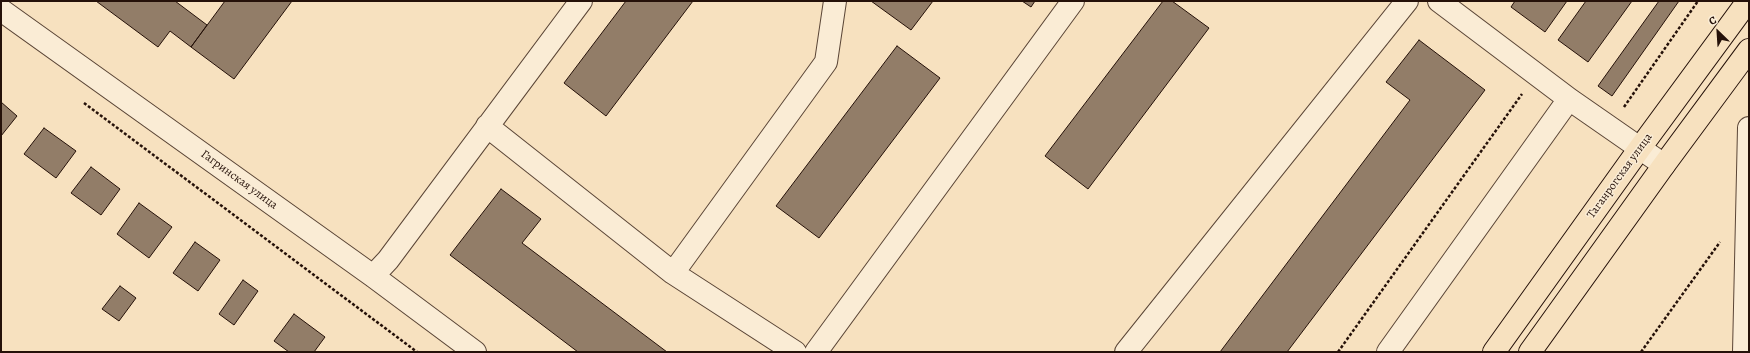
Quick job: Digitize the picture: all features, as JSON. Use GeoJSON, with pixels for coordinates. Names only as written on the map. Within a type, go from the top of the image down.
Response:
{"type":"FeatureCollection","features":[{"type":"Feature","properties":{"kind":"main road","name":"Таганрогская улица"},"geometry":{"type":"LineString","coordinates":[[1494,352],[1640,148],[1748,1]]}},
{"type":"Feature","properties":{"kind":"main road"},"geometry":{"type":"LineString","coordinates":[[1530,352],[1664,165],[1749,50]]}},
{"type":"Feature","properties":{"kind":"street"},"geometry":{"type":"LineString","coordinates":[[373,276],[388,260],[581,1]]}},
{"type":"Feature","properties":{"kind":"street"},"geometry":{"type":"LineString","coordinates":[[673,272],[826,62],[835,1]]}},
{"type":"Feature","properties":{"kind":"street"},"geometry":{"type":"LineString","coordinates":[[816,352],[1074,1]]}},
{"type":"Feature","properties":{"kind":"street"},"geometry":{"type":"LineString","coordinates":[[1126,352],[1407,1]]}},
{"type":"Feature","properties":{"kind":"street"},"geometry":{"type":"LineString","coordinates":[[1439,1],[1569,99],[1664,165]]}},
{"type":"Feature","properties":{"kind":"street","name":"Гагринская улица"},"geometry":{"type":"LineString","coordinates":[[1,10],[373,276],[475,352]]}},
{"type":"Feature","properties":{"kind":"street"},"geometry":{"type":"LineString","coordinates":[[1388,352],[1569,99]]}},
{"type":"Feature","properties":{"kind":"street"},"geometry":{"type":"LineString","coordinates":[[487,126],[673,272],[795,352]]}},
{"type":"Feature","properties":{"kind":"street"},"geometry":{"type":"LineString","coordinates":[[1744,352],[1749,128]]}},
{"type":"Feature","properties":{"kind":"path"},"geometry":{"type":"LineString","coordinates":[[1610,127],[1698,1]]}},
{"type":"Feature","properties":{"kind":"path"},"geometry":{"type":"LineString","coordinates":[[1338,352],[1536,74]]}},
{"type":"Feature","properties":{"kind":"path"},"geometry":{"type":"LineString","coordinates":[[77,98],[417,352]]}},
{"type":"Feature","properties":{"kind":"path"},"geometry":{"type":"LineString","coordinates":[[1641,352],[1724,236]]}},
{"type":"Feature","properties":{"kind":"building"},"geometry":{"type":"Polygon","coordinates":[[[96,1],[175,1],[207,25],[191,47],[170,31],[158,47],[96,1]]]}},
{"type":"Feature","properties":{"kind":"building"},"geometry":{"type":"Polygon","coordinates":[[[225,1],[292,1],[234,79],[191,47],[225,1]]]}},
{"type":"Feature","properties":{"kind":"building"},"geometry":{"type":"Polygon","coordinates":[[[626,1],[693,1],[606,116],[564,83],[626,1]]]}},
{"type":"Feature","properties":{"kind":"building"},"geometry":{"type":"Polygon","coordinates":[[[871,1],[933,1],[911,30],[871,1]]]}},
{"type":"Feature","properties":{"kind":"building"},"geometry":{"type":"Polygon","coordinates":[[[1022,1],[1035,1],[1031,7],[1022,1]]]}},
{"type":"Feature","properties":{"kind":"building"},"geometry":{"type":"Polygon","coordinates":[[[1163,1],[1172,1],[1209,28],[1088,189],[1045,156],[1163,1]]]}},
{"type":"Feature","properties":{"kind":"building"},"geometry":{"type":"Polygon","coordinates":[[[1515,1],[1567,1],[1545,32],[1511,7],[1515,1]]]}},
{"type":"Feature","properties":{"kind":"building"},"geometry":{"type":"Polygon","coordinates":[[[1586,1],[1632,1],[1588,62],[1558,40],[1586,1]]]}},
{"type":"Feature","properties":{"kind":"building"},"geometry":{"type":"Polygon","coordinates":[[[1659,1],[1679,1],[1612,96],[1598,86],[1659,1]]]}},
{"type":"Feature","properties":{"kind":"building"},"geometry":{"type":"Polygon","coordinates":[[[1419,40],[1485,90],[1287,352],[1220,352],[1410,100],[1386,82],[1419,40]]]}},
{"type":"Feature","properties":{"kind":"building"},"geometry":{"type":"Polygon","coordinates":[[[897,46],[940,78],[819,238],[776,206],[897,46]]]}},
{"type":"Feature","properties":{"kind":"building"},"geometry":{"type":"Polygon","coordinates":[[[1,102],[17,116],[1,136],[1,102]]]}},
{"type":"Feature","properties":{"kind":"building"},"geometry":{"type":"Polygon","coordinates":[[[44,128],[76,151],[56,178],[24,154],[44,128]]]}},
{"type":"Feature","properties":{"kind":"building"},"geometry":{"type":"Polygon","coordinates":[[[91,167],[120,189],[101,215],[71,193],[91,167]]]}},
{"type":"Feature","properties":{"kind":"building"},"geometry":{"type":"Polygon","coordinates":[[[501,189],[541,219],[522,243],[667,352],[578,352],[450,255],[501,189]]]}},
{"type":"Feature","properties":{"kind":"building"},"geometry":{"type":"Polygon","coordinates":[[[139,203],[172,227],[149,258],[117,234],[139,203]]]}},
{"type":"Feature","properties":{"kind":"building"},"geometry":{"type":"Polygon","coordinates":[[[195,242],[220,260],[198,291],[173,273],[195,242]]]}},
{"type":"Feature","properties":{"kind":"building"},"geometry":{"type":"Polygon","coordinates":[[[243,280],[258,291],[234,325],[219,314],[243,280]]]}},
{"type":"Feature","properties":{"kind":"building"},"geometry":{"type":"Polygon","coordinates":[[[120,286],[136,298],[119,321],[102,309],[120,286]]]}},
{"type":"Feature","properties":{"kind":"building"},"geometry":{"type":"Polygon","coordinates":[[[294,314],[325,337],[314,352],[289,352],[274,341],[294,314]]]}}]}
